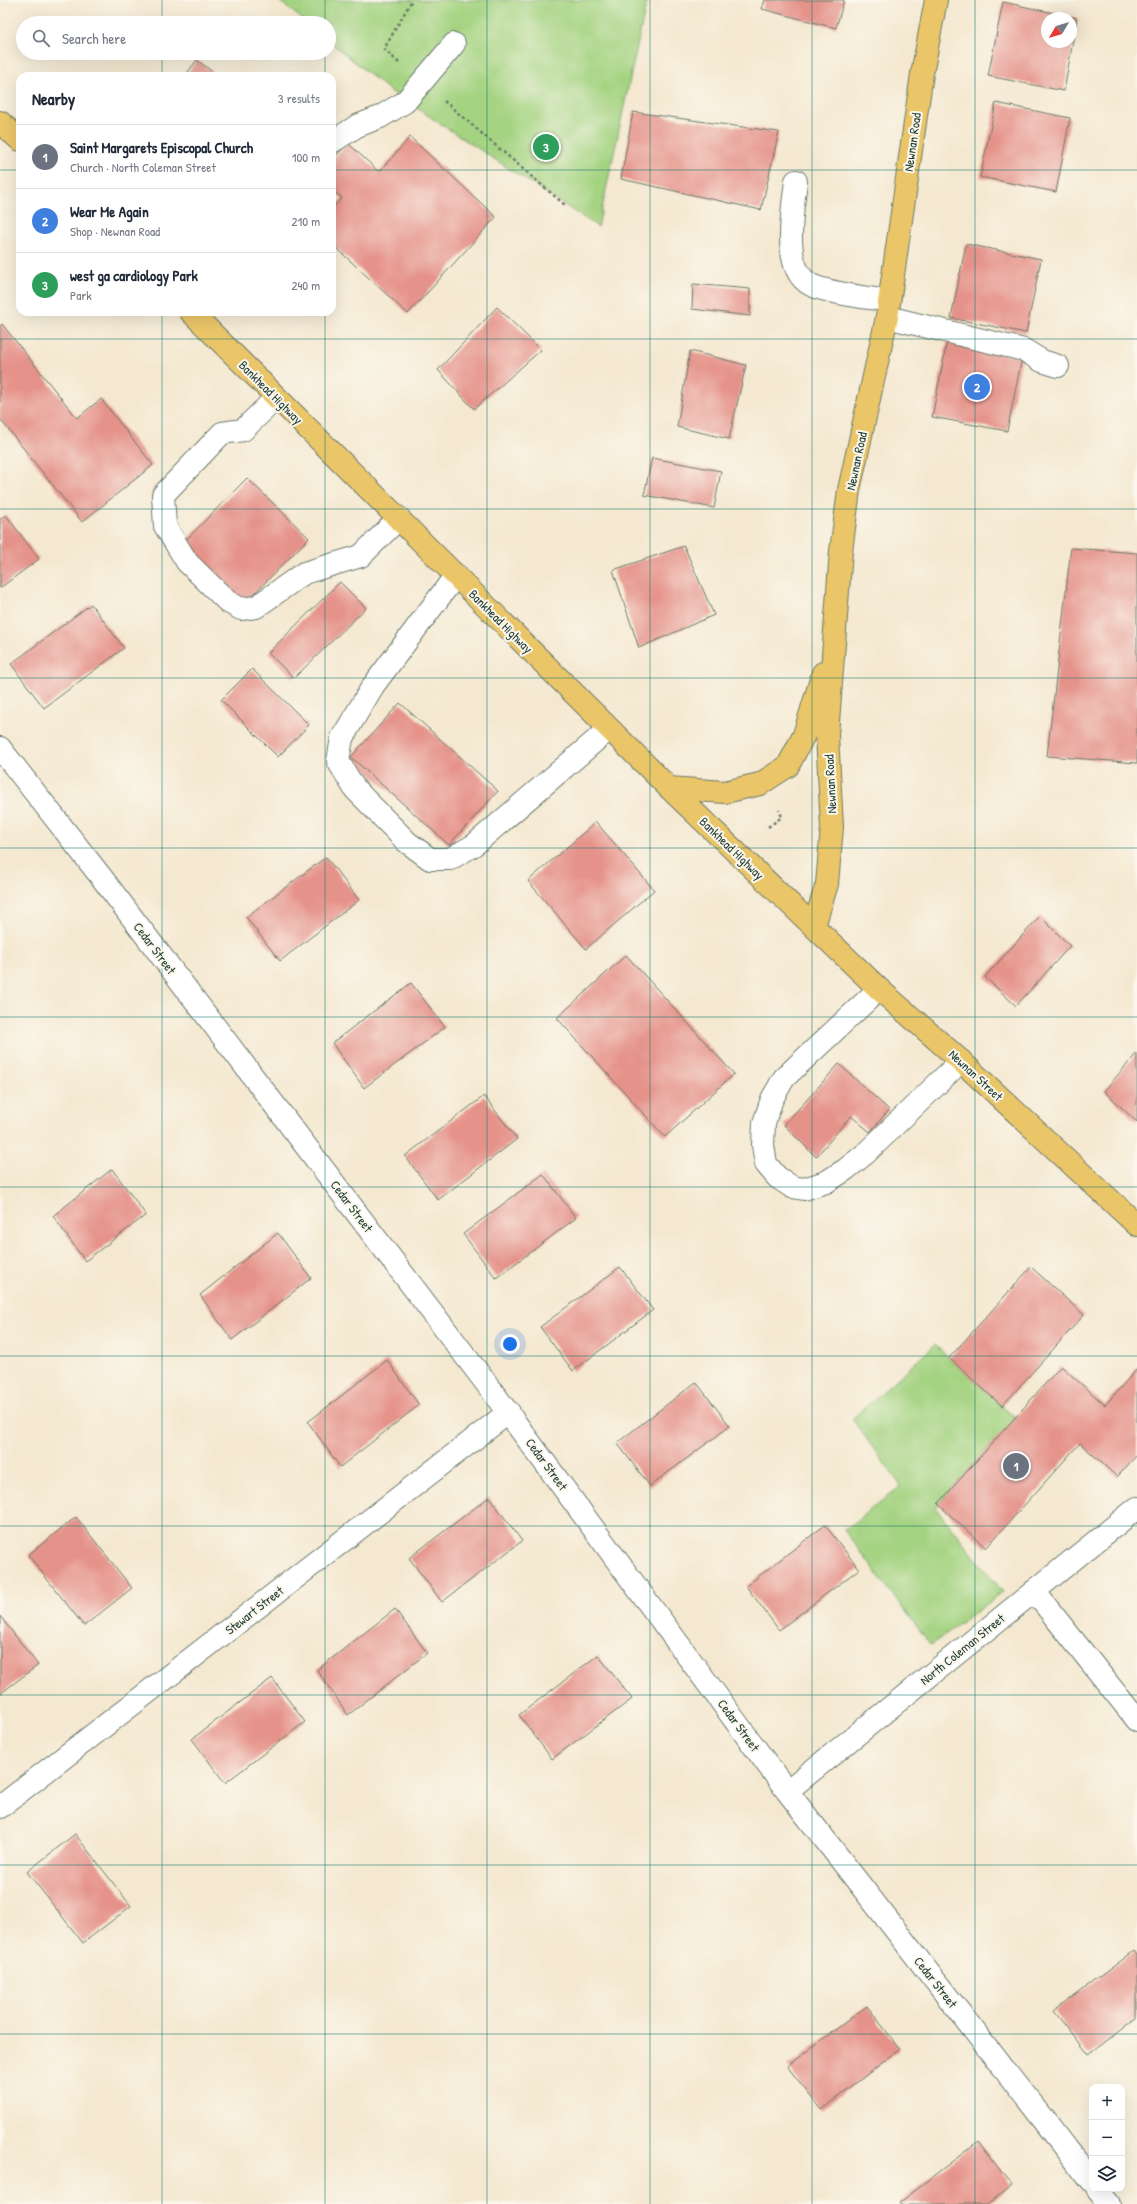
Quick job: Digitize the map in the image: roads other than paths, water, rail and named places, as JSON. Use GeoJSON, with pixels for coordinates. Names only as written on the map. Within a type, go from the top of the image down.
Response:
{"type":"FeatureCollection","features":[{"type":"Feature","properties":{"kind":"main road","name":"Newnan Road"},"geometry":{"type":"LineString","coordinates":[[814,926],[827,884],[832,828],[827,735],[841,550],[849,490],[888,309],[922,74],[936,0]]}},
{"type":"Feature","properties":{"kind":"main road"},"geometry":{"type":"LineString","coordinates":[[0,122],[16,136]]}},
{"type":"Feature","properties":{"kind":"main road","name":"Bankhead Highway"},"geometry":{"type":"LineString","coordinates":[[195,316],[609,729],[814,926]]}},
{"type":"Feature","properties":{"kind":"main road"},"geometry":{"type":"LineString","coordinates":[[669,788],[725,792],[760,784],[788,766],[804,735],[834,635]]}},
{"type":"Feature","properties":{"kind":"main road","name":"Newnan Street"},"geometry":{"type":"LineString","coordinates":[[814,926],[879,989],[961,1061],[1137,1225]]}},
{"type":"Feature","properties":{"kind":"street"},"geometry":{"type":"LineString","coordinates":[[336,139],[357,126],[380,117],[405,102],[454,44]]}},
{"type":"Feature","properties":{"kind":"street"},"geometry":{"type":"LineString","coordinates":[[796,181],[790,239],[792,259],[802,277],[815,287],[1024,350],[1042,361],[1058,366]]}},
{"type":"Feature","properties":{"kind":"street"},"geometry":{"type":"LineString","coordinates":[[276,398],[243,430],[222,433],[163,494],[165,526],[187,562],[228,602],[241,609],[256,607],[304,573],[361,556],[399,518]]}},
{"type":"Feature","properties":{"kind":"street"},"geometry":{"type":"LineString","coordinates":[[456,575],[373,686],[342,738],[338,761],[355,789],[407,842],[430,859],[450,859],[474,845],[609,729]]}},
{"type":"Feature","properties":{"kind":"street","name":"Cedar Street"},"geometry":{"type":"LineString","coordinates":[[0,748],[107,885],[509,1412],[787,1791],[1089,2178]]}},
{"type":"Feature","properties":{"kind":"street"},"geometry":{"type":"LineString","coordinates":[[879,989],[784,1078],[772,1099],[764,1123],[763,1145],[766,1164],[777,1178],[792,1187],[804,1189],[826,1182],[845,1170],[865,1154],[961,1061]]}},
{"type":"Feature","properties":{"kind":"street","name":"Stewart Street"},"geometry":{"type":"LineString","coordinates":[[0,1807],[509,1412]]}},
{"type":"Feature","properties":{"kind":"street","name":"North Coleman Street"},"geometry":{"type":"LineString","coordinates":[[787,1791],[1137,1508]]}},
{"type":"Feature","properties":{"kind":"street"},"geometry":{"type":"LineString","coordinates":[[1034,1591],[1137,1720]]}},
{"type":"Feature","properties":{"kind":"street"},"geometry":{"type":"LineString","coordinates":[[1099,2192],[1109,2204]]}},
{"type":"Feature","properties":{"kind":"place","name":"west ga cardiology Park"},"geometry":{"type":"Point","coordinates":[546,147]}},
{"type":"Feature","properties":{"kind":"place","name":"Wear Me Again"},"geometry":{"type":"Point","coordinates":[977,387]}},
{"type":"Feature","properties":{"kind":"place","name":"Saint Margarets Episcopal Church"},"geometry":{"type":"Point","coordinates":[1016,1466]}}]}
